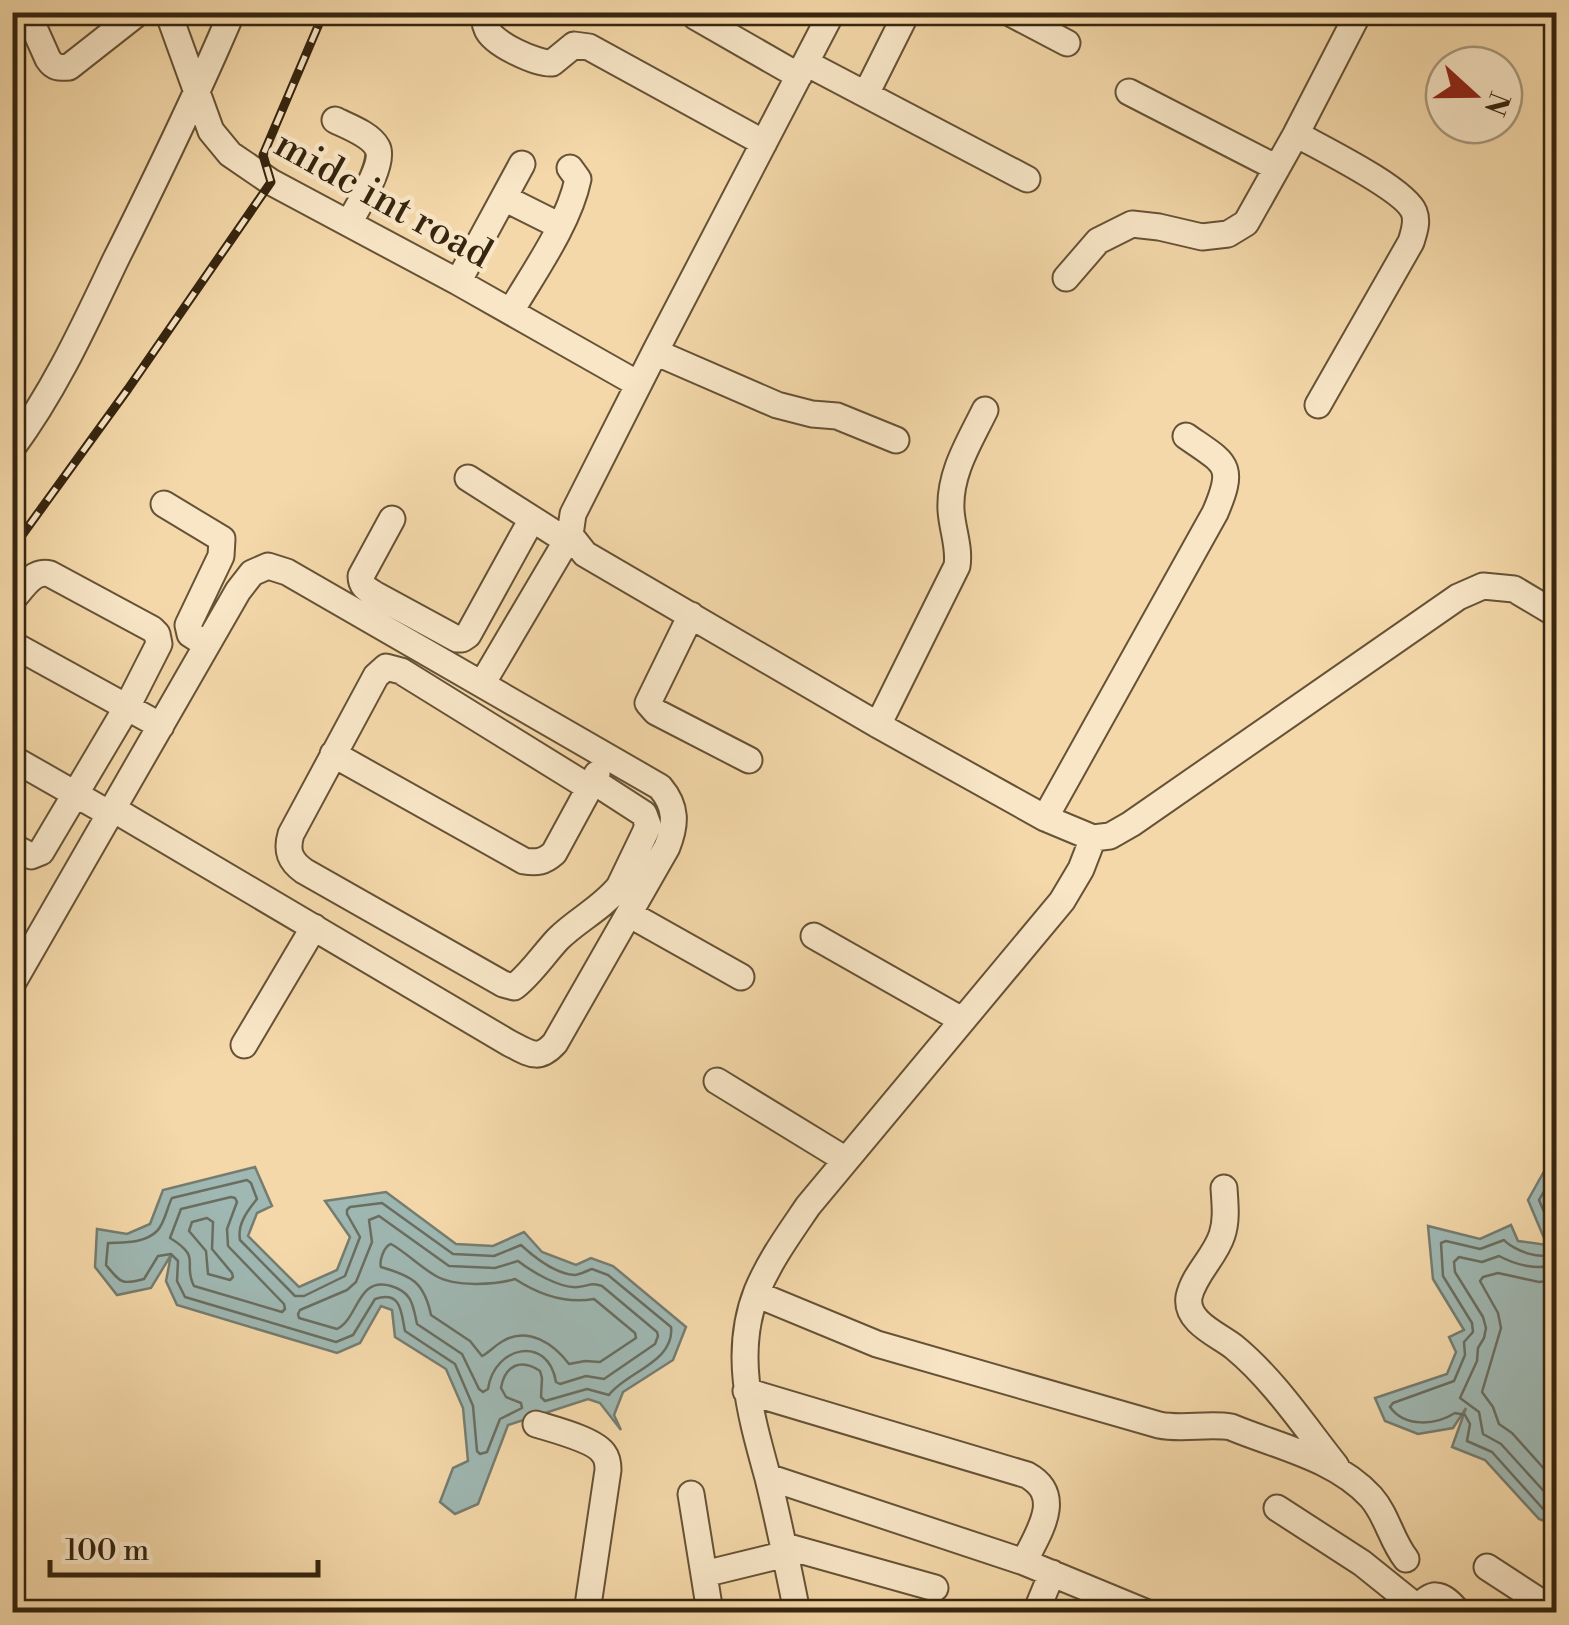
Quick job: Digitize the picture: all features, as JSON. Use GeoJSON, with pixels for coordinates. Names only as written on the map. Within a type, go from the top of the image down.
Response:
{"type":"FeatureCollection","features":[{"type":"Feature","properties":{"kind":"street"},"geometry":{"type":"LineString","coordinates":[[23,23],[52,65],[60,68],[69,67],[139,12]]}},
{"type":"Feature","properties":{"kind":"street","name":"midc int road"},"geometry":{"type":"LineString","coordinates":[[168,12],[211,131],[230,154],[271,182],[638,384]]}},
{"type":"Feature","properties":{"kind":"street"},"geometry":{"type":"LineString","coordinates":[[12,448],[52,388],[198,93],[232,12]]}},
{"type":"Feature","properties":{"kind":"street"},"geometry":{"type":"LineString","coordinates":[[486,12],[487,30],[494,40],[537,61],[552,63],[574,45],[589,46],[764,143]]}},
{"type":"Feature","properties":{"kind":"street"},"geometry":{"type":"LineString","coordinates":[[482,684],[568,538],[573,514],[638,384],[832,12]]}},
{"type":"Feature","properties":{"kind":"street"},"geometry":{"type":"LineString","coordinates":[[866,94],[907,12]]}},
{"type":"Feature","properties":{"kind":"street"},"geometry":{"type":"LineString","coordinates":[[1008,12],[1067,43]]}},
{"type":"Feature","properties":{"kind":"street"},"geometry":{"type":"LineString","coordinates":[[1066,278],[1098,241],[1132,224],[1202,237],[1228,234],[1246,223],[1359,12]]}},
{"type":"Feature","properties":{"kind":"street"},"geometry":{"type":"LineString","coordinates":[[696,16],[802,69],[866,94],[1027,179]]}},
{"type":"Feature","properties":{"kind":"street"},"geometry":{"type":"LineString","coordinates":[[1129,92],[1277,168]]}},
{"type":"Feature","properties":{"kind":"street"},"geometry":{"type":"LineString","coordinates":[[335,120],[374,143],[379,153],[376,168],[349,223]]}},
{"type":"Feature","properties":{"kind":"street"},"geometry":{"type":"LineString","coordinates":[[1296,134],[1400,194],[1414,210],[1416,224],[1411,242],[1318,405]]}},
{"type":"Feature","properties":{"kind":"street"},"geometry":{"type":"LineString","coordinates":[[458,282],[522,164]]}},
{"type":"Feature","properties":{"kind":"street"},"geometry":{"type":"LineString","coordinates":[[511,312],[576,190],[578,179],[570,168]]}},
{"type":"Feature","properties":{"kind":"street"},"geometry":{"type":"LineString","coordinates":[[504,198],[560,226]]}},
{"type":"Feature","properties":{"kind":"street"},"geometry":{"type":"LineString","coordinates":[[655,352],[777,405],[837,416],[896,440]]}},
{"type":"Feature","properties":{"kind":"street"},"geometry":{"type":"LineString","coordinates":[[878,725],[957,566],[951,494],[961,460],[986,410]]}},
{"type":"Feature","properties":{"kind":"street"},"geometry":{"type":"LineString","coordinates":[[1046,818],[1227,486],[1222,461],[1186,436]]}},
{"type":"Feature","properties":{"kind":"street"},"geometry":{"type":"LineString","coordinates":[[468,478],[568,538],[585,554],[878,725],[1046,818],[1094,838],[1110,836],[1130,824],[1458,597],[1483,586],[1514,589],[1556,614]]}},
{"type":"Feature","properties":{"kind":"street"},"geometry":{"type":"LineString","coordinates":[[164,504],[222,539],[221,556],[188,625],[190,634],[207,645]]}},
{"type":"Feature","properties":{"kind":"street"},"geometry":{"type":"LineString","coordinates":[[392,519],[361,582],[376,596],[457,639],[468,635],[532,518]]}},
{"type":"Feature","properties":{"kind":"street"},"geometry":{"type":"LineString","coordinates":[[12,758],[112,811],[509,1043],[538,1055],[556,1043],[667,848],[674,826],[669,798],[660,787],[278,567],[268,566],[252,573],[238,591],[112,811],[12,984]]}},
{"type":"Feature","properties":{"kind":"street"},"geometry":{"type":"LineString","coordinates":[[12,600],[32,577],[44,572],[152,629],[158,638],[157,650],[127,707],[38,855],[30,856],[12,846]]}},
{"type":"Feature","properties":{"kind":"street"},"geometry":{"type":"LineString","coordinates":[[690,616],[648,703],[656,712],[750,760]]}},
{"type":"Feature","properties":{"kind":"street"},"geometry":{"type":"LineString","coordinates":[[12,644],[160,726]]}},
{"type":"Feature","properties":{"kind":"street"},"geometry":{"type":"LineString","coordinates":[[382,668],[401,670],[644,814],[648,825],[613,894],[560,937],[518,985],[508,987],[295,864],[289,854],[291,834],[333,754],[382,668]]}},
{"type":"Feature","properties":{"kind":"street"},"geometry":{"type":"LineString","coordinates":[[333,754],[524,861],[536,862],[554,853],[607,756]]}},
{"type":"Feature","properties":{"kind":"street"},"geometry":{"type":"LineString","coordinates":[[797,1612],[746,1392],[744,1348],[756,1294],[774,1254],[808,1206],[1062,902],[1094,838]]}},
{"type":"Feature","properties":{"kind":"street"},"geometry":{"type":"LineString","coordinates":[[629,914],[741,977]]}},
{"type":"Feature","properties":{"kind":"street"},"geometry":{"type":"LineString","coordinates":[[244,1045],[314,928]]}},
{"type":"Feature","properties":{"kind":"street"},"geometry":{"type":"LineString","coordinates":[[814,936],[962,1020]]}},
{"type":"Feature","properties":{"kind":"street"},"geometry":{"type":"LineString","coordinates":[[716,1081],[846,1160]]}},
{"type":"Feature","properties":{"kind":"street"},"geometry":{"type":"LineString","coordinates":[[1224,1188],[1222,1235],[1195,1282],[1189,1307],[1196,1319],[1234,1348],[1274,1388],[1339,1470],[1372,1499],[1406,1559]]}},
{"type":"Feature","properties":{"kind":"street"},"geometry":{"type":"LineString","coordinates":[[756,1294],[877,1344],[1159,1425],[1231,1427],[1339,1470]]}},
{"type":"Feature","properties":{"kind":"street"},"geometry":{"type":"LineString","coordinates":[[746,1392],[1027,1475],[1045,1491],[1047,1503],[1024,1562]]}},
{"type":"Feature","properties":{"kind":"street"},"geometry":{"type":"LineString","coordinates":[[536,1424],[593,1444],[606,1458],[608,1470],[588,1612]]}},
{"type":"Feature","properties":{"kind":"street"},"geometry":{"type":"LineString","coordinates":[[768,1478],[1024,1562],[1145,1612]]}},
{"type":"Feature","properties":{"kind":"street"},"geometry":{"type":"LineString","coordinates":[[690,1494],[710,1612]]}},
{"type":"Feature","properties":{"kind":"street"},"geometry":{"type":"LineString","coordinates":[[1277,1508],[1362,1563],[1417,1610],[1434,1595],[1443,1596],[1458,1612]]}},
{"type":"Feature","properties":{"kind":"street"},"geometry":{"type":"LineString","coordinates":[[704,1574],[785,1550],[934,1588]]}},
{"type":"Feature","properties":{"kind":"street"},"geometry":{"type":"LineString","coordinates":[[1487,1568],[1556,1612]]}},
{"type":"Feature","properties":{"kind":"street"},"geometry":{"type":"LineString","coordinates":[[1036,1612],[1052,1573]]}},
{"type":"Feature","properties":{"kind":"water"},"geometry":{"type":"Polygon","coordinates":[[[1556,1150],[1556,1526],[1539,1519],[1485,1460],[1452,1447],[1466,1408],[1453,1428],[1418,1434],[1385,1421],[1375,1398],[1447,1374],[1456,1352],[1449,1337],[1464,1330],[1433,1279],[1428,1226],[1480,1239],[1511,1225],[1518,1241],[1547,1245],[1528,1200],[1556,1150]]]}},
{"type":"Feature","properties":{"kind":"water"},"geometry":{"type":"Polygon","coordinates":[[[255,1167],[272,1206],[257,1213],[248,1236],[299,1287],[337,1270],[350,1237],[325,1201],[386,1192],[456,1244],[493,1246],[524,1232],[542,1252],[576,1265],[591,1258],[613,1266],[686,1327],[673,1360],[623,1392],[614,1415],[621,1430],[600,1403],[588,1399],[508,1425],[478,1504],[455,1514],[440,1502],[453,1468],[468,1461],[463,1408],[446,1369],[395,1337],[392,1310],[381,1306],[360,1343],[337,1353],[177,1305],[166,1281],[171,1255],[151,1288],[117,1295],[95,1267],[97,1229],[127,1234],[150,1224],[163,1190],[255,1167]]]}},
{"type":"Feature","properties":{"kind":"railway"},"geometry":{"type":"LineString","coordinates":[[12,549],[271,182],[263,155],[324,12]]}}]}
